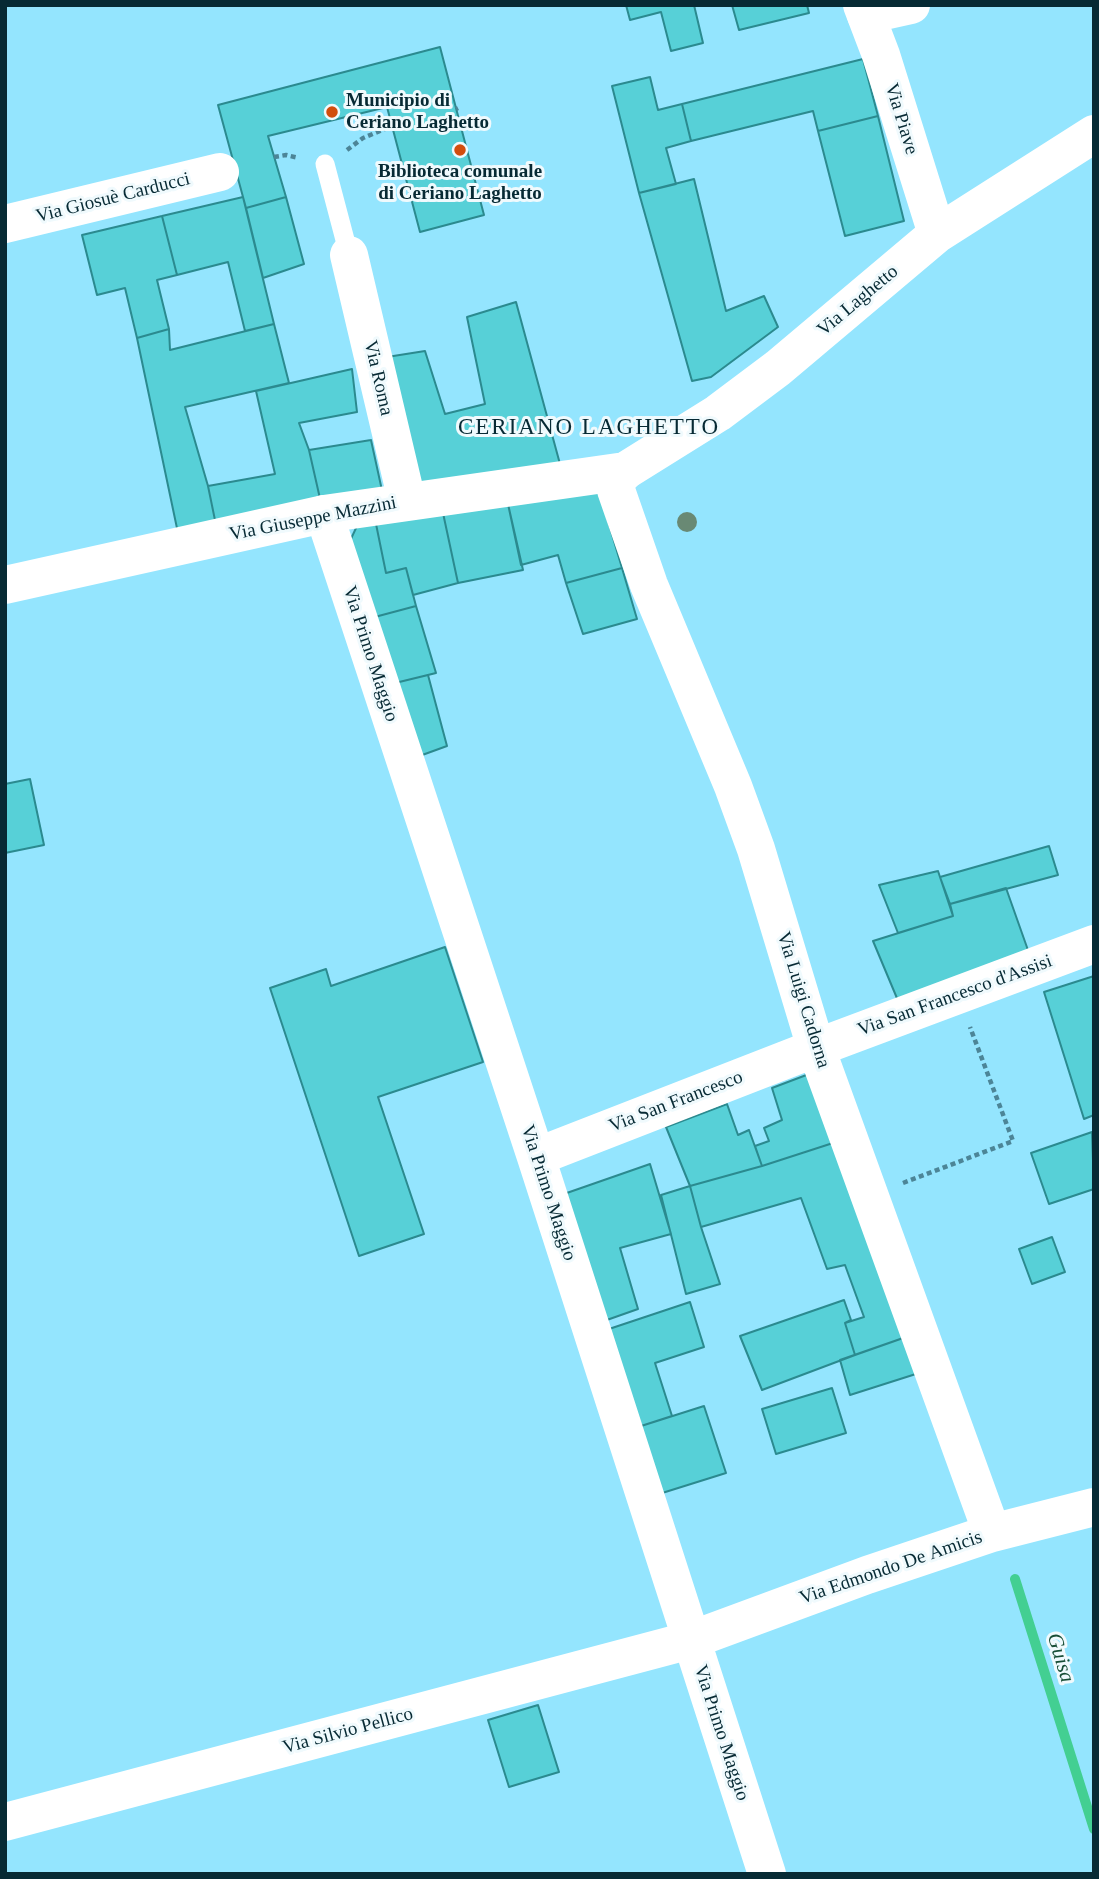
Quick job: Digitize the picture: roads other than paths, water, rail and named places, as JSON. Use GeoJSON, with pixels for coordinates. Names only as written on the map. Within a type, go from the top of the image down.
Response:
{"type":"FeatureCollection","features":[{"type":"Feature","properties":{"kind":"street"},"geometry":{"type":"LineString","coordinates":[[864,10],[911,5]]}},
{"type":"Feature","properties":{"kind":"street","name":"Via Piave"},"geometry":{"type":"LineString","coordinates":[[864,10],[881,55],[937,234]]}},
{"type":"Feature","properties":{"kind":"street","name":"Via Laghetto"},"geometry":{"type":"LineString","coordinates":[[625,471],[672,444],[728,406],[778,368],[937,234],[1094,134]]}},
{"type":"Feature","properties":{"kind":"street","name":"Via Giosuè Carducci"},"geometry":{"type":"LineString","coordinates":[[5,224],[220,172]]}},
{"type":"Feature","properties":{"kind":"street","name":"Via Roma"},"geometry":{"type":"LineString","coordinates":[[349,255],[407,502]]}},
{"type":"Feature","properties":{"kind":"street","name":"Via Giuseppe Mazzini"},"geometry":{"type":"LineString","coordinates":[[5,585],[324,514],[625,471]]}},
{"type":"Feature","properties":{"kind":"street","name":"Via Luigi Cadorna"},"geometry":{"type":"LineString","coordinates":[[625,471],[617,480],[615,490],[649,585],[733,786],[756,849],[816,1048],[992,1533]]}},
{"type":"Feature","properties":{"kind":"street","name":"Via Primo Maggio"},"geometry":{"type":"LineString","coordinates":[[324,514],[536,1157],[767,1874]]}},
{"type":"Feature","properties":{"kind":"street","name":"Via San Francesco d'Assisi"},"geometry":{"type":"LineString","coordinates":[[816,1048],[1094,944]]}},
{"type":"Feature","properties":{"kind":"street","name":"Via San Francesco"},"geometry":{"type":"LineString","coordinates":[[536,1157],[816,1048]]}},
{"type":"Feature","properties":{"kind":"street","name":"Via Edmondo De Amicis"},"geometry":{"type":"LineString","coordinates":[[691,1640],[867,1575],[992,1533],[1094,1507]]}},
{"type":"Feature","properties":{"kind":"street","name":"Via Silvio Pellico"},"geometry":{"type":"LineString","coordinates":[[5,1822],[691,1640]]}},
{"type":"Feature","properties":{"kind":"lane"},"geometry":{"type":"LineString","coordinates":[[325,164],[349,255]]}},
{"type":"Feature","properties":{"kind":"waterway","name":"Guisa"},"geometry":{"type":"LineString","coordinates":[[1015,1579],[1094,1829]]}},
{"type":"Feature","properties":{"kind":"place","name":"Municipio di Ceriano Laghetto"},"geometry":{"type":"Point","coordinates":[332,112]}},
{"type":"Feature","properties":{"kind":"place","name":"Biblioteca comunale di Ceriano Laghetto"},"geometry":{"type":"Point","coordinates":[460,150]}},
{"type":"Feature","properties":{"kind":"district","name":"CERIANO LAGHETTO"},"geometry":{"type":"Point","coordinates":[589,428]}}]}
